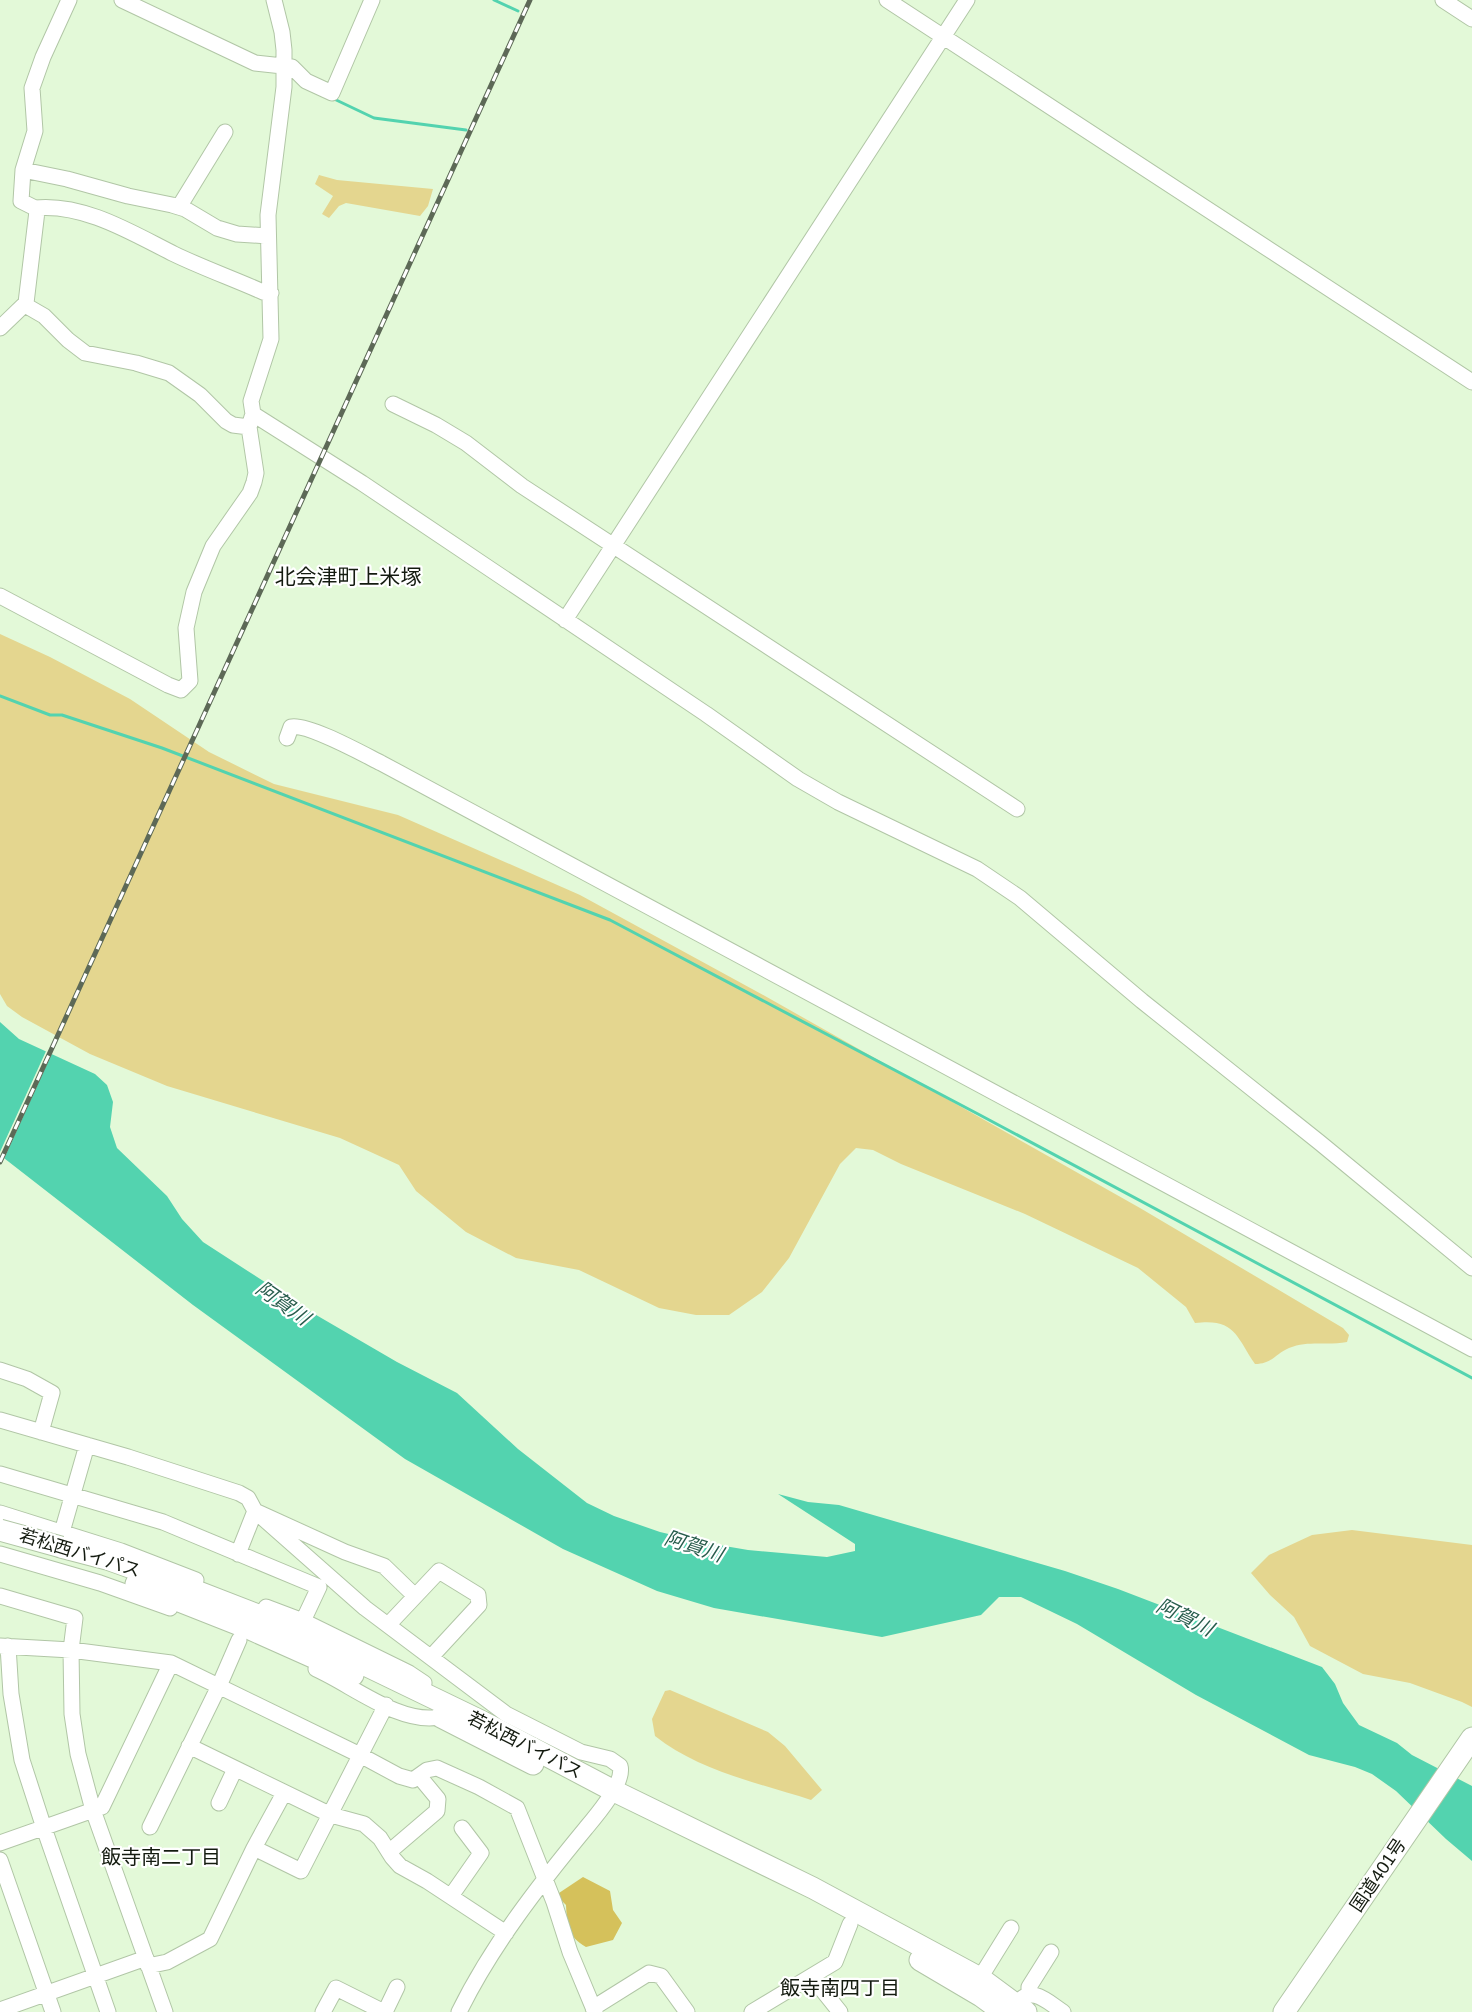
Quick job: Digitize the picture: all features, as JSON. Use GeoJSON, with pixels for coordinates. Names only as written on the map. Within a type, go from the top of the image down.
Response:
{"type":"FeatureCollection","features":[{"type":"Feature","properties":{"kind":"highway","name":"若松西バイパス"},"geometry":{"type":"LineString","coordinates":[[0,1530],[54,1547],[106,1559],[276,1622],[483,1722],[609,1796],[920,1960],[981,1996],[1019,2006]]}},
{"type":"Feature","properties":{"kind":"highway","name":"若松西バイパス"},"geometry":{"type":"LineString","coordinates":[[0,1544],[54,1547],[127,1581],[250,1629],[330,1664],[609,1796],[813,1888],[980,1978],[1019,2006]]}},
{"type":"Feature","properties":{"kind":"highway","name":"国道401号"},"geometry":{"type":"LineString","coordinates":[[1284,2012],[1472,1738]]}},
{"type":"Feature","properties":{"kind":"street"},"geometry":{"type":"LineString","coordinates":[[69,0],[43,57],[32,88],[35,131],[23,170],[21,201],[35,208],[50,206],[107,221],[175,255],[263,292],[271,293]]}},
{"type":"Feature","properties":{"kind":"street"},"geometry":{"type":"LineString","coordinates":[[122,0],[255,63],[284,64],[292,67],[306,81],[332,93],[372,0]]}},
{"type":"Feature","properties":{"kind":"street"},"geometry":{"type":"LineString","coordinates":[[0,596],[168,685],[181,690],[190,681],[186,628],[194,592],[213,546],[250,493],[255,482],[251,402],[272,339],[268,215],[284,87],[282,32],[274,0]]}},
{"type":"Feature","properties":{"kind":"street"},"geometry":{"type":"LineString","coordinates":[[887,0],[1472,382]]}},
{"type":"Feature","properties":{"kind":"street"},"geometry":{"type":"LineString","coordinates":[[565,620],[968,0]]}},
{"type":"Feature","properties":{"kind":"street"},"geometry":{"type":"LineString","coordinates":[[1443,0],[1472,19]]}},
{"type":"Feature","properties":{"kind":"street"},"geometry":{"type":"LineString","coordinates":[[179,207],[225,132]]}},
{"type":"Feature","properties":{"kind":"street"},"geometry":{"type":"LineString","coordinates":[[23,170],[67,178],[128,196],[179,207],[217,228],[237,234],[268,236]]}},
{"type":"Feature","properties":{"kind":"street"},"geometry":{"type":"LineString","coordinates":[[0,328],[26,303],[37,211],[35,208]]}},
{"type":"Feature","properties":{"kind":"street"},"geometry":{"type":"LineString","coordinates":[[25,304],[44,316],[85,353],[136,363],[169,373],[200,395],[226,422],[233,425],[251,421],[362,483],[798,778],[838,802],[977,869],[1020,898],[1142,1001],[1472,1268]]}},
{"type":"Feature","properties":{"kind":"street"},"geometry":{"type":"LineString","coordinates":[[393,404],[466,443],[515,481],[1017,809]]}},
{"type":"Feature","properties":{"kind":"street"},"geometry":{"type":"LineString","coordinates":[[287,738],[291,727],[297,725],[381,763],[1472,1349]]}},
{"type":"Feature","properties":{"kind":"street"},"geometry":{"type":"LineString","coordinates":[[0,1370],[27,1379],[52,1393],[41,1432]]}},
{"type":"Feature","properties":{"kind":"street"},"geometry":{"type":"LineString","coordinates":[[0,1420],[87,1445],[239,1493],[248,1498],[255,1511],[323,1580],[389,1624],[506,1714],[581,1752],[614,1761],[620,1766],[622,1773],[609,1796],[506,1933],[459,2012]]}},
{"type":"Feature","properties":{"kind":"street"},"geometry":{"type":"LineString","coordinates":[[54,1547],[87,1445]]}},
{"type":"Feature","properties":{"kind":"street"},"geometry":{"type":"LineString","coordinates":[[0,1474],[163,1522],[238,1554],[323,1580]]}},
{"type":"Feature","properties":{"kind":"street"},"geometry":{"type":"LineString","coordinates":[[238,1554],[255,1511]]}},
{"type":"Feature","properties":{"kind":"street"},"geometry":{"type":"LineString","coordinates":[[255,1511],[345,1552],[384,1566],[415,1596]]}},
{"type":"Feature","properties":{"kind":"street"},"geometry":{"type":"LineString","coordinates":[[0,1514],[54,1547],[100,1583],[233,1632],[325,1673],[386,1705],[421,1719],[440,1717]]}},
{"type":"Feature","properties":{"kind":"street"},"geometry":{"type":"LineString","coordinates":[[0,1554],[54,1547],[121,1551],[303,1621],[409,1672],[424,1683],[422,1694]]}},
{"type":"Feature","properties":{"kind":"street"},"geometry":{"type":"LineString","coordinates":[[389,1624],[439,1571],[478,1595],[478,1605],[431,1657]]}},
{"type":"Feature","properties":{"kind":"street"},"geometry":{"type":"LineString","coordinates":[[303,1621],[323,1580]]}},
{"type":"Feature","properties":{"kind":"street"},"geometry":{"type":"LineString","coordinates":[[0,1596],[75,1618],[71,1650],[72,1714],[78,1754],[93,1810],[165,2012]]}},
{"type":"Feature","properties":{"kind":"street"},"geometry":{"type":"LineString","coordinates":[[150,1827],[239,1640]]}},
{"type":"Feature","properties":{"kind":"street"},"geometry":{"type":"LineString","coordinates":[[108,2012],[22,1760],[4,1646],[71,1650],[171,1663],[408,1780],[413,1780],[427,1770],[437,1768],[517,1808],[546,1879],[570,1952],[594,2010],[649,1973],[661,1976],[687,2012]]}},
{"type":"Feature","properties":{"kind":"street"},"geometry":{"type":"LineString","coordinates":[[0,1843],[102,1807],[171,1663]]}},
{"type":"Feature","properties":{"kind":"street"},"geometry":{"type":"LineString","coordinates":[[254,1848],[301,1871],[386,1705]]}},
{"type":"Feature","properties":{"kind":"street"},"geometry":{"type":"LineString","coordinates":[[189,1746],[331,1815],[364,1824],[380,1838],[400,1866],[451,1896],[506,1933]]}},
{"type":"Feature","properties":{"kind":"street"},"geometry":{"type":"LineString","coordinates":[[219,1803],[235,1769]]}},
{"type":"Feature","properties":{"kind":"street"},"geometry":{"type":"LineString","coordinates":[[389,1852],[437,1811],[438,1799],[419,1776]]}},
{"type":"Feature","properties":{"kind":"street"},"geometry":{"type":"LineString","coordinates":[[0,2010],[95,1976],[147,1962],[167,1962],[210,1939],[254,1848],[284,1793]]}},
{"type":"Feature","properties":{"kind":"street"},"geometry":{"type":"LineString","coordinates":[[451,1896],[481,1853],[462,1828]]}},
{"type":"Feature","properties":{"kind":"street"},"geometry":{"type":"LineString","coordinates":[[0,1860],[54,2012]]}},
{"type":"Feature","properties":{"kind":"street"},"geometry":{"type":"LineString","coordinates":[[752,2012],[835,1962],[850,1924]]}},
{"type":"Feature","properties":{"kind":"street"},"geometry":{"type":"LineString","coordinates":[[980,1978],[1011,1928]]}},
{"type":"Feature","properties":{"kind":"street"},"geometry":{"type":"LineString","coordinates":[[1019,2006],[1051,1952]]}},
{"type":"Feature","properties":{"kind":"street"},"geometry":{"type":"LineString","coordinates":[[812,1977],[840,2012]]}},
{"type":"Feature","properties":{"kind":"street"},"geometry":{"type":"LineString","coordinates":[[323,2007],[336,1988],[385,2012],[397,1987]]}},
{"type":"Feature","properties":{"kind":"street"},"geometry":{"type":"LineString","coordinates":[[1019,2006],[1042,1997],[1063,2012]]}},
{"type":"Feature","properties":{"kind":"shaded area"},"geometry":{"type":"Polygon","coordinates":[[[319,175],[337,180],[433,189],[428,206],[420,216],[346,203],[339,206],[329,218],[322,214],[333,196],[315,184],[319,175]]]}},
{"type":"Feature","properties":{"kind":"shaded area"},"geometry":{"type":"Polygon","coordinates":[[[0,634],[130,699],[209,752],[274,784],[398,815],[580,895],[765,996],[1140,1208],[1343,1328],[1349,1335],[1347,1342],[1296,1346],[1284,1350],[1266,1362],[1255,1364],[1238,1337],[1227,1326],[1219,1323],[1195,1323],[1186,1307],[1138,1268],[1025,1214],[901,1164],[873,1150],[856,1148],[840,1164],[789,1258],[762,1292],[729,1315],[696,1315],[659,1308],[579,1270],[516,1258],[466,1232],[416,1191],[399,1165],[340,1138],[167,1086],[90,1054],[22,1017],[7,1006],[0,994],[0,634]]]}},
{"type":"Feature","properties":{"kind":"shaded area"},"geometry":{"type":"Polygon","coordinates":[[[1352,1530],[1472,1545],[1472,1707],[1410,1683],[1363,1674],[1310,1646],[1294,1617],[1251,1573],[1269,1555],[1312,1535],[1352,1530]]]}},
{"type":"Feature","properties":{"kind":"shaded area"},"geometry":{"type":"Polygon","coordinates":[[[670,1690],[768,1732],[785,1746],[822,1790],[811,1800],[730,1775],[672,1748],[655,1736],[652,1719],[665,1691],[670,1690]]]}},
{"type":"Feature","properties":{"kind":"shaded area"},"geometry":{"type":"Polygon","coordinates":[[[583,1877],[610,1891],[613,1910],[622,1923],[613,1940],[586,1947],[572,1934],[568,1924],[566,1905],[558,1897],[559,1893],[583,1877]]]}},
{"type":"Feature","properties":{"kind":"water","name":"阿賀川"},"geometry":{"type":"Polygon","coordinates":[[[0,1022],[19,1039],[95,1074],[107,1085],[113,1102],[110,1127],[117,1148],[167,1196],[182,1219],[203,1242],[311,1312],[397,1362],[457,1393],[518,1449],[587,1503],[614,1516],[660,1532],[707,1543],[748,1550],[827,1557],[855,1551],[855,1544],[778,1494],[808,1502],[839,1505],[1065,1571],[1322,1667],[1335,1684],[1343,1703],[1359,1725],[1397,1743],[1412,1755],[1472,1786],[1472,1861],[1396,1791],[1372,1774],[1309,1755],[1196,1695],[1077,1624],[1021,1597],[999,1597],[981,1615],[882,1637],[714,1608],[657,1591],[563,1549],[405,1459],[193,1305],[0,1155],[0,1022]]]}},
{"type":"Feature","properties":{"kind":"pier"},"geometry":{"type":"Polygon","coordinates":[[[47,1049],[53,1051],[3,1161],[0,1159],[0,1152],[47,1049]]]}},
{"type":"Feature","properties":{"kind":"waterway"},"geometry":{"type":"LineString","coordinates":[[494,0],[518,11]]}},
{"type":"Feature","properties":{"kind":"waterway"},"geometry":{"type":"LineString","coordinates":[[332,98],[374,118],[466,130]]}},
{"type":"Feature","properties":{"kind":"waterway"},"geometry":{"type":"LineString","coordinates":[[0,696],[50,715],[62,715],[162,748],[610,920],[1472,1378]]}},
{"type":"Feature","properties":{"kind":"railway"},"geometry":{"type":"LineString","coordinates":[[0,1162],[530,0]]}},
{"type":"Feature","properties":{"kind":"district","name":"北会津町上米塚"},"geometry":{"type":"Point","coordinates":[348,577]}},
{"type":"Feature","properties":{"kind":"district","name":"飯寺南二丁目"},"geometry":{"type":"Point","coordinates":[161,1857]}},
{"type":"Feature","properties":{"kind":"district","name":"飯寺南四丁目"},"geometry":{"type":"Point","coordinates":[840,1988]}}]}
